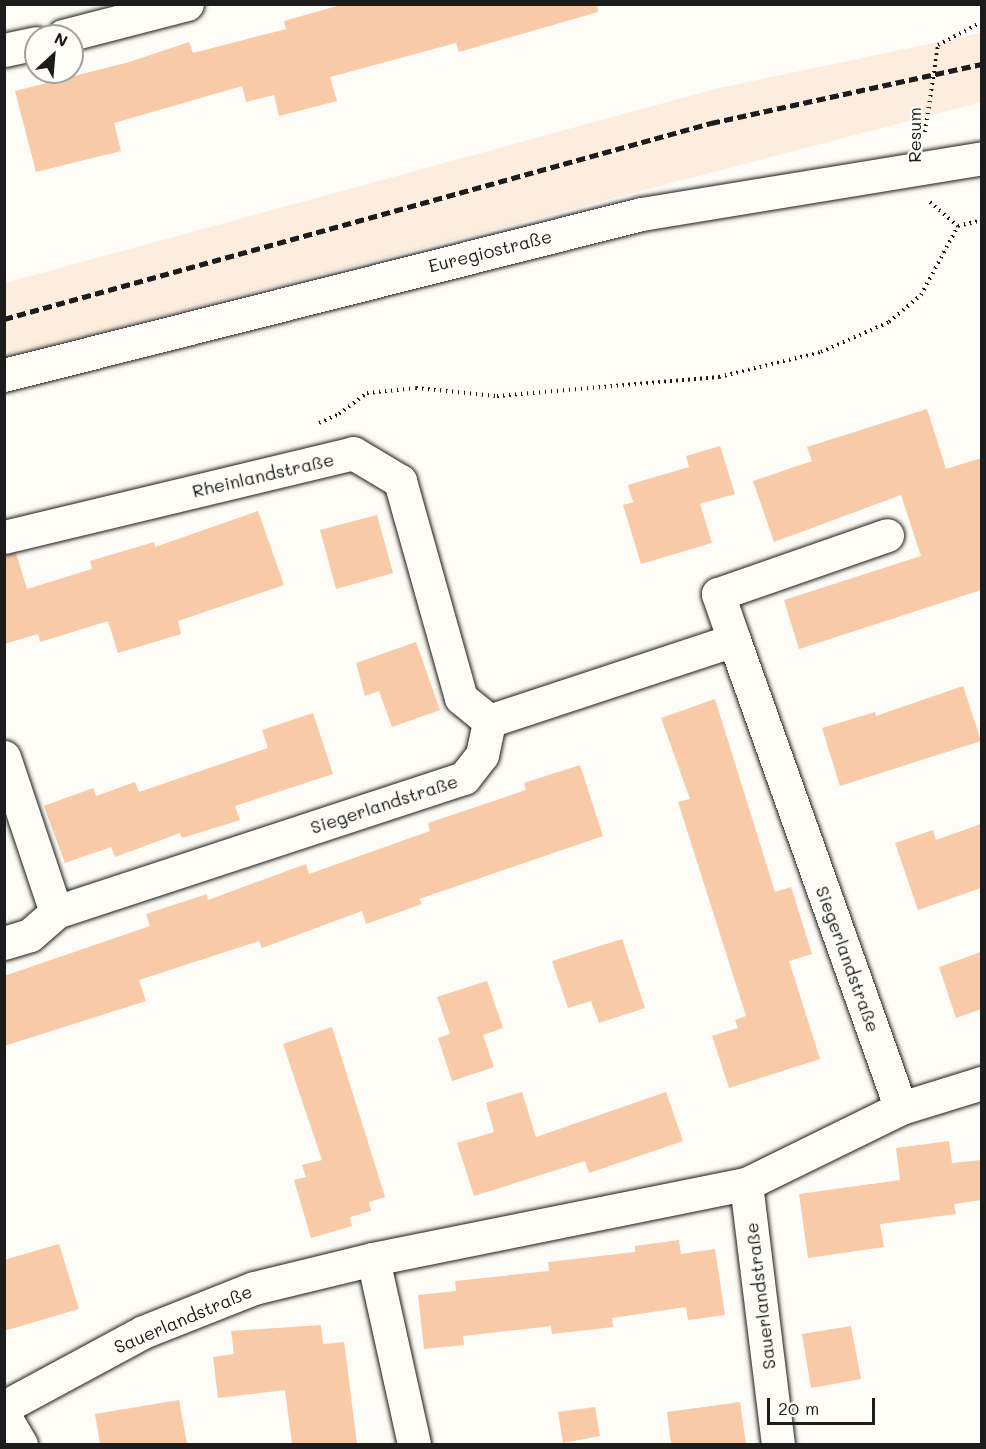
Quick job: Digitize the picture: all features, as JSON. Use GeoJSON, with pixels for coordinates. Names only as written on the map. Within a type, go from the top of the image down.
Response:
{"type":"FeatureCollection","features":[{"type":"Feature","properties":{"kind":"street"},"geometry":{"type":"LineString","coordinates":[[84,31],[187,4]]}},
{"type":"Feature","properties":{"kind":"street"},"geometry":{"type":"LineString","coordinates":[[4,50],[24,45]]}},
{"type":"Feature","properties":{"kind":"street","name":"Euregiostraße"},"geometry":{"type":"LineString","coordinates":[[4,375],[641,213],[981,158]]}},
{"type":"Feature","properties":{"kind":"street","name":"Rheinlandstraße"},"geometry":{"type":"LineString","coordinates":[[4,537],[353,453],[400,481],[461,698],[489,721]]}},
{"type":"Feature","properties":{"kind":"street","name":"Siegerlandstraße"},"geometry":{"type":"LineString","coordinates":[[887,535],[718,594],[901,1108]]}},
{"type":"Feature","properties":{"kind":"street"},"geometry":{"type":"LineString","coordinates":[[489,721],[505,719],[734,640]]}},
{"type":"Feature","properties":{"kind":"street","name":"Siegerlandstraße"},"geometry":{"type":"LineString","coordinates":[[4,943],[30,935],[56,912],[464,778],[482,755],[489,721]]}},
{"type":"Feature","properties":{"kind":"street"},"geometry":{"type":"LineString","coordinates":[[4,757],[56,912]]}},
{"type":"Feature","properties":{"kind":"street","name":"Sauerlandstraße"},"geometry":{"type":"LineString","coordinates":[[4,1407],[154,1328],[254,1288],[373,1259],[746,1184],[901,1108],[981,1083]]}},
{"type":"Feature","properties":{"kind":"street","name":"Sauerlandstraße"},"geometry":{"type":"LineString","coordinates":[[746,1184],[778,1444]]}},
{"type":"Feature","properties":{"kind":"street"},"geometry":{"type":"LineString","coordinates":[[373,1259],[414,1444]]}},
{"type":"Feature","properties":{"kind":"street"},"geometry":{"type":"LineString","coordinates":[[4,1415],[21,1444]]}},
{"type":"Feature","properties":{"kind":"path","name":"Resum"},"geometry":{"type":"LineString","coordinates":[[958,226],[930,204],[924,124],[938,45],[981,22]]}},
{"type":"Feature","properties":{"kind":"path"},"geometry":{"type":"LineString","coordinates":[[309,427],[339,414],[367,393],[416,388],[496,396],[719,377],[821,352],[888,322],[921,295],[958,226],[981,220]]}},
{"type":"Feature","properties":{"kind":"shaded area"},"geometry":{"type":"Polygon","coordinates":[[[981,33],[981,102],[5,357],[5,283],[715,89],[981,33]]]}},
{"type":"Feature","properties":{"kind":"building"},"geometry":{"type":"Polygon","coordinates":[[[344,4],[597,4],[598,12],[459,52],[456,43],[330,77],[337,101],[279,116],[274,95],[246,102],[242,86],[114,123],[121,151],[36,172],[15,91],[43,84],[84,84],[84,73],[129,62],[189,42],[193,53],[286,29],[284,21],[344,4]]]}},
{"type":"Feature","properties":{"kind":"building"},"geometry":{"type":"Polygon","coordinates":[[[927,409],[946,469],[981,458],[981,590],[799,649],[784,600],[921,556],[901,495],[774,542],[753,481],[812,461],[807,447],[927,409]]]}},
{"type":"Feature","properties":{"kind":"building"},"geometry":{"type":"Polygon","coordinates":[[[720,446],[735,494],[700,504],[712,543],[641,564],[623,505],[633,502],[628,485],[689,467],[686,456],[720,446]]]}},
{"type":"Feature","properties":{"kind":"building"},"geometry":{"type":"Polygon","coordinates":[[[258,511],[284,585],[178,621],[181,634],[118,653],[108,621],[40,642],[38,634],[4,644],[4,555],[16,553],[27,589],[92,569],[90,561],[154,542],[155,547],[258,511]]]}},
{"type":"Feature","properties":{"kind":"building"},"geometry":{"type":"Polygon","coordinates":[[[377,515],[393,573],[336,589],[320,530],[377,515]]]}},
{"type":"Feature","properties":{"kind":"building"},"geometry":{"type":"Polygon","coordinates":[[[416,642],[440,710],[392,727],[379,691],[365,696],[356,663],[416,642]]]}},
{"type":"Feature","properties":{"kind":"building"},"geometry":{"type":"Polygon","coordinates":[[[963,686],[981,741],[840,786],[822,728],[875,712],[876,716],[963,686]]]}},
{"type":"Feature","properties":{"kind":"building"},"geometry":{"type":"Polygon","coordinates":[[[715,699],[775,892],[791,887],[812,954],[789,961],[820,1059],[729,1088],[712,1036],[738,1028],[735,1020],[746,1016],[678,802],[690,799],[661,718],[715,699]]]}},
{"type":"Feature","properties":{"kind":"building"},"geometry":{"type":"Polygon","coordinates":[[[313,713],[333,774],[235,806],[240,820],[182,838],[180,833],[115,857],[111,847],[65,863],[44,806],[93,788],[96,796],[135,782],[139,792],[268,748],[262,730],[313,713]]]}},
{"type":"Feature","properties":{"kind":"building"},"geometry":{"type":"Polygon","coordinates":[[[580,765],[603,836],[419,899],[422,904],[366,924],[362,911],[262,948],[259,941],[139,980],[146,1001],[4,1046],[4,976],[150,926],[146,914],[207,894],[208,900],[306,864],[309,874],[430,831],[428,823],[526,790],[524,783],[580,765]]]}},
{"type":"Feature","properties":{"kind":"building"},"geometry":{"type":"Polygon","coordinates":[[[981,824],[981,888],[918,910],[895,843],[933,830],[936,840],[981,824]]]}},
{"type":"Feature","properties":{"kind":"building"},"geometry":{"type":"Polygon","coordinates":[[[622,939],[645,1008],[599,1023],[591,1001],[568,1008],[552,961],[622,939]]]}},
{"type":"Feature","properties":{"kind":"building"},"geometry":{"type":"Polygon","coordinates":[[[981,952],[981,1009],[956,1018],[939,967],[981,952]]]}},
{"type":"Feature","properties":{"kind":"building"},"geometry":{"type":"Polygon","coordinates":[[[487,981],[503,1028],[483,1035],[494,1067],[452,1081],[438,1038],[450,1034],[437,997],[487,981]]]}},
{"type":"Feature","properties":{"kind":"building"},"geometry":{"type":"Polygon","coordinates":[[[332,1027],[385,1197],[369,1202],[371,1211],[350,1217],[352,1226],[311,1238],[294,1180],[306,1177],[302,1165],[322,1160],[283,1044],[332,1027]]]}},
{"type":"Feature","properties":{"kind":"building"},"geometry":{"type":"Polygon","coordinates":[[[522,1092],[536,1137],[666,1092],[683,1141],[589,1173],[585,1161],[474,1196],[457,1143],[494,1132],[486,1103],[522,1092]]]}},
{"type":"Feature","properties":{"kind":"building"},"geometry":{"type":"Polygon","coordinates":[[[949,1141],[952,1163],[981,1160],[981,1200],[954,1204],[956,1214],[880,1224],[884,1247],[808,1258],[799,1194],[900,1180],[896,1148],[949,1141]]]}},
{"type":"Feature","properties":{"kind":"building"},"geometry":{"type":"Polygon","coordinates":[[[679,1240],[681,1254],[715,1249],[725,1315],[688,1320],[686,1307],[612,1318],[613,1327],[552,1334],[551,1326],[463,1336],[464,1345],[424,1349],[418,1295],[456,1291],[455,1281],[549,1271],[548,1262],[635,1252],[635,1246],[679,1240]]]}},
{"type":"Feature","properties":{"kind":"building"},"geometry":{"type":"Polygon","coordinates":[[[59,1244],[79,1309],[4,1331],[4,1260],[59,1244]]]}},
{"type":"Feature","properties":{"kind":"building"},"geometry":{"type":"Polygon","coordinates":[[[321,1325],[323,1344],[344,1342],[357,1444],[292,1444],[285,1390],[218,1398],[213,1357],[234,1354],[231,1331],[321,1325]]]}},
{"type":"Feature","properties":{"kind":"building"},"geometry":{"type":"Polygon","coordinates":[[[851,1326],[861,1379],[811,1388],[802,1334],[851,1326]]]}},
{"type":"Feature","properties":{"kind":"building"},"geometry":{"type":"Polygon","coordinates":[[[179,1400],[187,1444],[100,1444],[95,1414],[179,1400]]]}},
{"type":"Feature","properties":{"kind":"building"},"geometry":{"type":"Polygon","coordinates":[[[740,1402],[746,1444],[671,1444],[667,1412],[740,1402]]]}},
{"type":"Feature","properties":{"kind":"building"},"geometry":{"type":"Polygon","coordinates":[[[595,1407],[600,1436],[563,1443],[558,1412],[595,1407]]]}},
{"type":"Feature","properties":{"kind":"railway"},"geometry":{"type":"LineString","coordinates":[[4,319],[711,123],[982,64]]}}]}
